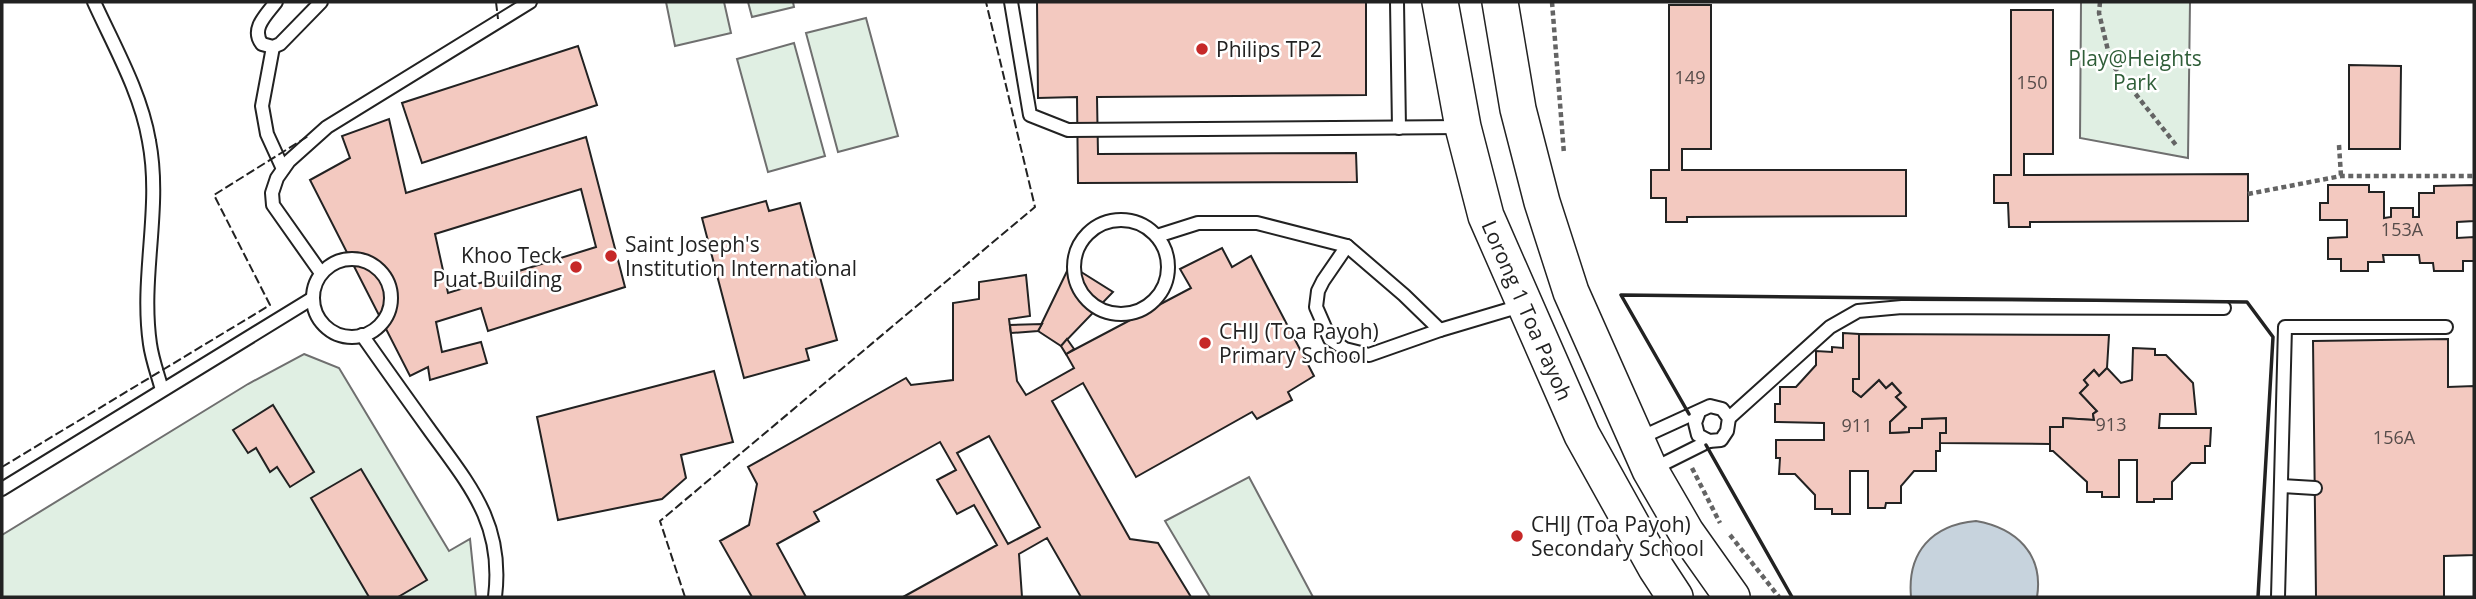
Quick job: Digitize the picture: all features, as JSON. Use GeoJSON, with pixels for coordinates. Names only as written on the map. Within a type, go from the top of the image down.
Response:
{"type":"FeatureCollection","features":[{"type":"Feature","properties":{"kind":"main road","name":"Lorong 1 Toa Payoh"},"geometry":{"type":"LineString","coordinates":[[1440,2],[1463,127],[1486,216],[1582,435],[1675,597]]}},
{"type":"Feature","properties":{"kind":"main road"},"geometry":{"type":"LineString","coordinates":[[1500,2],[1518,109],[1542,202],[1571,292],[1643,455],[1686,532],[1732,597]]}},
{"type":"Feature","properties":{"kind":"lane"},"geometry":{"type":"LineString","coordinates":[[94,2],[135,93],[149,140],[154,192],[147,307],[150,345],[162,390]]}},
{"type":"Feature","properties":{"kind":"lane"},"geometry":{"type":"LineString","coordinates":[[276,2],[258,26],[258,39],[261,44],[273,47],[280,44],[321,2]]}},
{"type":"Feature","properties":{"kind":"lane"},"geometry":{"type":"LineString","coordinates":[[321,273],[273,205],[272,193],[289,161],[327,127],[530,2]]}},
{"type":"Feature","properties":{"kind":"lane"},"geometry":{"type":"LineString","coordinates":[[1012,2],[1030,116],[1068,130],[1463,127]]}},
{"type":"Feature","properties":{"kind":"lane"},"geometry":{"type":"LineString","coordinates":[[1397,2],[1399,128]]}},
{"type":"Feature","properties":{"kind":"lane"},"geometry":{"type":"LineString","coordinates":[[273,47],[261,106],[267,134],[284,169]]}},
{"type":"Feature","properties":{"kind":"lane"},"geometry":{"type":"LineString","coordinates":[[1119,219],[1140,223],[1157,236],[1168,254],[1168,275],[1160,295],[1144,309],[1123,314],[1102,311],[1085,298],[1075,280],[1074,258],[1082,239],[1090,232],[1099,225],[1119,219]]}},
{"type":"Feature","properties":{"kind":"lane"},"geometry":{"type":"LineString","coordinates":[[1157,236],[1198,223],[1256,223],[1347,246],[1440,330]]}},
{"type":"Feature","properties":{"kind":"lane"},"geometry":{"type":"LineString","coordinates":[[1347,246],[1318,291],[1316,307],[1331,339],[1345,349],[1369,355],[1524,305]]}},
{"type":"Feature","properties":{"kind":"lane"},"geometry":{"type":"LineString","coordinates":[[357,259],[370,263],[381,271],[388,282],[391,295],[390,308],[375,330],[351,337],[329,329],[320,320],[313,298],[321,273],[331,265],[357,259]]}},
{"type":"Feature","properties":{"kind":"lane"},"geometry":{"type":"LineString","coordinates":[[2,489],[313,298]]}},
{"type":"Feature","properties":{"kind":"lane"},"geometry":{"type":"LineString","coordinates":[[1643,455],[1685,455],[1709,441],[1721,440],[1727,431],[1729,418],[1830,327],[1858,311],[1902,307],[2224,308]]}},
{"type":"Feature","properties":{"kind":"lane"},"geometry":{"type":"LineString","coordinates":[[2278,597],[2285,327],[2445,327]]}},
{"type":"Feature","properties":{"kind":"lane"},"geometry":{"type":"LineString","coordinates":[[362,335],[477,495],[495,545],[498,577],[495,597]]}},
{"type":"Feature","properties":{"kind":"lane"},"geometry":{"type":"LineString","coordinates":[[1643,455],[1710,406],[1722,409],[1729,418]]}},
{"type":"Feature","properties":{"kind":"lane"},"geometry":{"type":"LineString","coordinates":[[1699,412],[1695,423],[1698,435],[1709,441]]}},
{"type":"Feature","properties":{"kind":"lane"},"geometry":{"type":"LineString","coordinates":[[2281,486],[2315,488]]}},
{"type":"Feature","properties":{"kind":"path"},"geometry":{"type":"LineString","coordinates":[[1552,2],[1565,167]]}},
{"type":"Feature","properties":{"kind":"path"},"geometry":{"type":"LineString","coordinates":[[2100,2],[2099,13],[2111,63],[2176,145]]}},
{"type":"Feature","properties":{"kind":"path"},"geometry":{"type":"LineString","coordinates":[[2339,145],[2342,176]]}},
{"type":"Feature","properties":{"kind":"path"},"geometry":{"type":"LineString","coordinates":[[2248,194],[2342,176],[2474,176]]}},
{"type":"Feature","properties":{"kind":"path"},"geometry":{"type":"LineString","coordinates":[[1685,455],[1722,526],[1779,597]]}},
{"type":"Feature","properties":{"kind":"green space"},"geometry":{"type":"Polygon","coordinates":[[[666,2],[724,2],[731,33],[675,46],[666,2]]]}},
{"type":"Feature","properties":{"kind":"green space"},"geometry":{"type":"Polygon","coordinates":[[[748,2],[793,2],[794,7],[752,17],[748,2]]]}},
{"type":"Feature","properties":{"kind":"green space","name":"Play@Heights Park"},"geometry":{"type":"Polygon","coordinates":[[[2081,2],[2190,2],[2188,158],[2080,138],[2081,2]]]}},
{"type":"Feature","properties":{"kind":"green space"},"geometry":{"type":"Polygon","coordinates":[[[866,18],[898,136],[838,152],[806,33],[866,18]]]}},
{"type":"Feature","properties":{"kind":"green space"},"geometry":{"type":"Polygon","coordinates":[[[794,43],[825,156],[768,172],[737,59],[794,43]]]}},
{"type":"Feature","properties":{"kind":"green space"},"geometry":{"type":"Polygon","coordinates":[[[304,354],[339,368],[449,551],[470,539],[476,597],[2,597],[2,535],[248,384],[304,354]]]}},
{"type":"Feature","properties":{"kind":"green space"},"geometry":{"type":"Polygon","coordinates":[[[1249,477],[1313,597],[1210,597],[1165,521],[1249,477]]]}},
{"type":"Feature","properties":{"kind":"shaded area"},"geometry":{"type":"Polygon","coordinates":[[[1976,521],[2003,530],[2024,546],[2036,568],[2037,597],[1911,597],[1913,567],[1926,544],[1947,528],[1976,521]]]}},
{"type":"Feature","properties":{"kind":"building","name":"Philips TP2"},"geometry":{"type":"Polygon","coordinates":[[[1037,2],[1366,2],[1366,95],[1097,97],[1098,154],[1356,153],[1357,182],[1078,183],[1077,97],[1038,98],[1037,2]]]}},
{"type":"Feature","properties":{"kind":"building"},"geometry":{"type":"Polygon","coordinates":[[[1669,5],[1711,5],[1711,149],[1682,149],[1682,170],[1906,170],[1906,216],[1687,217],[1687,222],[1666,222],[1666,198],[1651,198],[1651,170],[1669,170],[1669,5]]]}},
{"type":"Feature","properties":{"kind":"building"},"geometry":{"type":"Polygon","coordinates":[[[2011,10],[2053,10],[2053,154],[2024,154],[2024,175],[2248,174],[2248,221],[2030,222],[2030,227],[2009,227],[2008,203],[1994,203],[1994,175],[2011,175],[2011,10]]]}},
{"type":"Feature","properties":{"kind":"building"},"geometry":{"type":"Polygon","coordinates":[[[578,46],[597,105],[422,163],[402,103],[578,46]]]}},
{"type":"Feature","properties":{"kind":"building"},"geometry":{"type":"Polygon","coordinates":[[[2349,65],[2401,66],[2400,149],[2349,149],[2349,65]]]}},
{"type":"Feature","properties":{"kind":"building","name":"Khoo Teck Puat Building"},"geometry":{"type":"Polygon","coordinates":[[[389,119],[406,193],[586,137],[625,287],[488,331],[481,308],[436,322],[442,352],[481,342],[487,363],[430,380],[428,367],[410,376],[310,180],[350,158],[342,136],[389,119]],[[581,189],[435,234],[448,293],[596,247],[581,189]]]}},
{"type":"Feature","properties":{"kind":"building"},"geometry":{"type":"Polygon","coordinates":[[[2328,185],[2369,185],[2369,192],[2384,192],[2384,218],[2391,217],[2391,208],[2413,208],[2413,217],[2419,217],[2419,193],[2434,193],[2434,186],[2474,185],[2474,221],[2457,222],[2457,238],[2474,237],[2474,261],[2463,261],[2463,271],[2434,271],[2433,263],[2420,263],[2419,255],[2383,255],[2384,262],[2368,262],[2368,271],[2341,271],[2341,259],[2328,259],[2328,238],[2347,237],[2347,220],[2320,220],[2320,203],[2328,203],[2328,185]]]}},
{"type":"Feature","properties":{"kind":"building"},"geometry":{"type":"Polygon","coordinates":[[[766,201],[769,211],[800,203],[837,340],[806,349],[809,360],[744,378],[702,218],[766,201]]]}},
{"type":"Feature","properties":{"kind":"building"},"geometry":{"type":"Polygon","coordinates":[[[1222,248],[1232,267],[1251,256],[1314,376],[1288,392],[1292,400],[1257,419],[1252,412],[1136,477],[1083,383],[1052,401],[1130,539],[1158,543],[1191,597],[1081,597],[1047,538],[1019,554],[1022,597],[903,597],[997,545],[974,505],[957,514],[937,480],[956,470],[940,442],[814,512],[819,521],[777,544],[806,597],[752,597],[720,541],[749,525],[757,484],[748,467],[906,378],[911,385],[953,380],[953,303],[979,299],[979,282],[1026,275],[1030,316],[1009,319],[1017,381],[1026,395],[1074,368],[1066,354],[1191,288],[1180,269],[1222,248]],[[989,436],[957,453],[1008,544],[1040,527],[989,436]]]}},
{"type":"Feature","properties":{"kind":"building"},"geometry":{"type":"Polygon","coordinates":[[[1070,265],[1113,292],[1061,346],[1038,331],[1070,265]]]}},
{"type":"Feature","properties":{"kind":"building"},"geometry":{"type":"Polygon","coordinates":[[[1042,324],[1038,331],[1011,333],[1010,325],[1042,324]]]}},
{"type":"Feature","properties":{"kind":"building"},"geometry":{"type":"Polygon","coordinates":[[[1843,333],[1859,334],[1859,379],[1853,379],[1853,391],[1861,397],[1879,380],[1886,388],[1892,383],[1901,393],[1896,397],[1906,407],[1890,422],[1890,433],[1922,428],[1922,419],[1946,418],[1946,433],[1940,433],[1936,471],[1914,471],[1901,486],[1901,503],[1886,503],[1885,508],[1868,508],[1868,471],[1850,471],[1850,514],[1832,514],[1832,509],[1815,509],[1815,495],[1795,474],[1779,474],[1780,458],[1776,458],[1776,440],[1824,440],[1824,423],[1775,422],[1775,404],[1780,404],[1780,387],[1796,387],[1816,365],[1816,351],[1832,352],[1832,347],[1843,348],[1843,333]]]}},
{"type":"Feature","properties":{"kind":"building"},"geometry":{"type":"Polygon","coordinates":[[[1859,334],[2109,335],[2107,368],[2099,376],[2094,370],[2084,380],[2088,385],[2080,393],[2097,411],[2093,414],[2094,420],[2063,418],[2063,427],[2050,427],[2050,444],[1940,443],[1940,433],[1946,433],[1946,418],[1922,419],[1922,428],[1890,433],[1890,422],[1906,407],[1896,397],[1901,393],[1892,383],[1886,388],[1879,380],[1861,397],[1853,391],[1853,379],[1859,379],[1859,334]]]}},
{"type":"Feature","properties":{"kind":"building"},"geometry":{"type":"Polygon","coordinates":[[[1067,339],[1074,349],[1066,354],[1061,346],[1067,339]]]}},
{"type":"Feature","properties":{"kind":"building"},"geometry":{"type":"Polygon","coordinates":[[[2448,339],[2448,387],[2474,386],[2474,555],[2444,556],[2444,597],[2316,597],[2313,341],[2448,339]]]}},
{"type":"Feature","properties":{"kind":"building"},"geometry":{"type":"Polygon","coordinates":[[[2133,348],[2155,349],[2155,355],[2166,355],[2193,383],[2196,414],[2160,414],[2159,428],[2211,428],[2210,446],[2205,446],[2205,463],[2191,463],[2172,482],[2172,499],[2137,502],[2137,460],[2119,460],[2119,497],[2102,497],[2102,492],[2087,492],[2087,482],[2050,451],[2050,427],[2063,427],[2063,418],[2094,420],[2093,414],[2097,411],[2080,393],[2088,385],[2084,380],[2094,370],[2099,376],[2107,368],[2121,383],[2132,380],[2133,348]]]}},
{"type":"Feature","properties":{"kind":"building"},"geometry":{"type":"Polygon","coordinates":[[[714,371],[733,442],[681,455],[686,478],[662,499],[558,520],[537,417],[714,371]]]}},
{"type":"Feature","properties":{"kind":"building"},"geometry":{"type":"Polygon","coordinates":[[[273,405],[314,472],[290,487],[277,467],[270,472],[256,448],[248,453],[233,430],[273,405]]]}},
{"type":"Feature","properties":{"kind":"building"},"geometry":{"type":"Polygon","coordinates":[[[361,469],[427,580],[398,597],[369,597],[311,498],[361,469]]]}},
{"type":"Feature","properties":{"kind":"fence"},"geometry":{"type":"LineString","coordinates":[[496,2],[498,19]]}},
{"type":"Feature","properties":{"kind":"fence"},"geometry":{"type":"LineString","coordinates":[[685,597],[660,521],[1035,207],[986,2]]}},
{"type":"Feature","properties":{"kind":"fence"},"geometry":{"type":"LineString","coordinates":[[2,467],[270,305],[214,195],[310,135]]}},
{"type":"Feature","properties":{"kind":"wall"},"geometry":{"type":"LineString","coordinates":[[1689,414],[1621,295],[2247,302],[2273,337],[2258,597]]}},
{"type":"Feature","properties":{"kind":"wall"},"geometry":{"type":"LineString","coordinates":[[1706,445],[1792,597]]}},
{"type":"Feature","properties":{"kind":"place","name":"Philips TP2"},"geometry":{"type":"Point","coordinates":[1202,49]}},
{"type":"Feature","properties":{"kind":"place","name":"Saint Joseph's Institution International"},"geometry":{"type":"Point","coordinates":[611,256]}},
{"type":"Feature","properties":{"kind":"place","name":"Khoo Teck Puat Building"},"geometry":{"type":"Point","coordinates":[576,267]}},
{"type":"Feature","properties":{"kind":"place","name":"CHIJ (Toa Payoh) Primary School"},"geometry":{"type":"Point","coordinates":[1205,343]}},
{"type":"Feature","properties":{"kind":"place","name":"CHIJ (Toa Payoh) Secondary School"},"geometry":{"type":"Point","coordinates":[1517,536]}}]}
